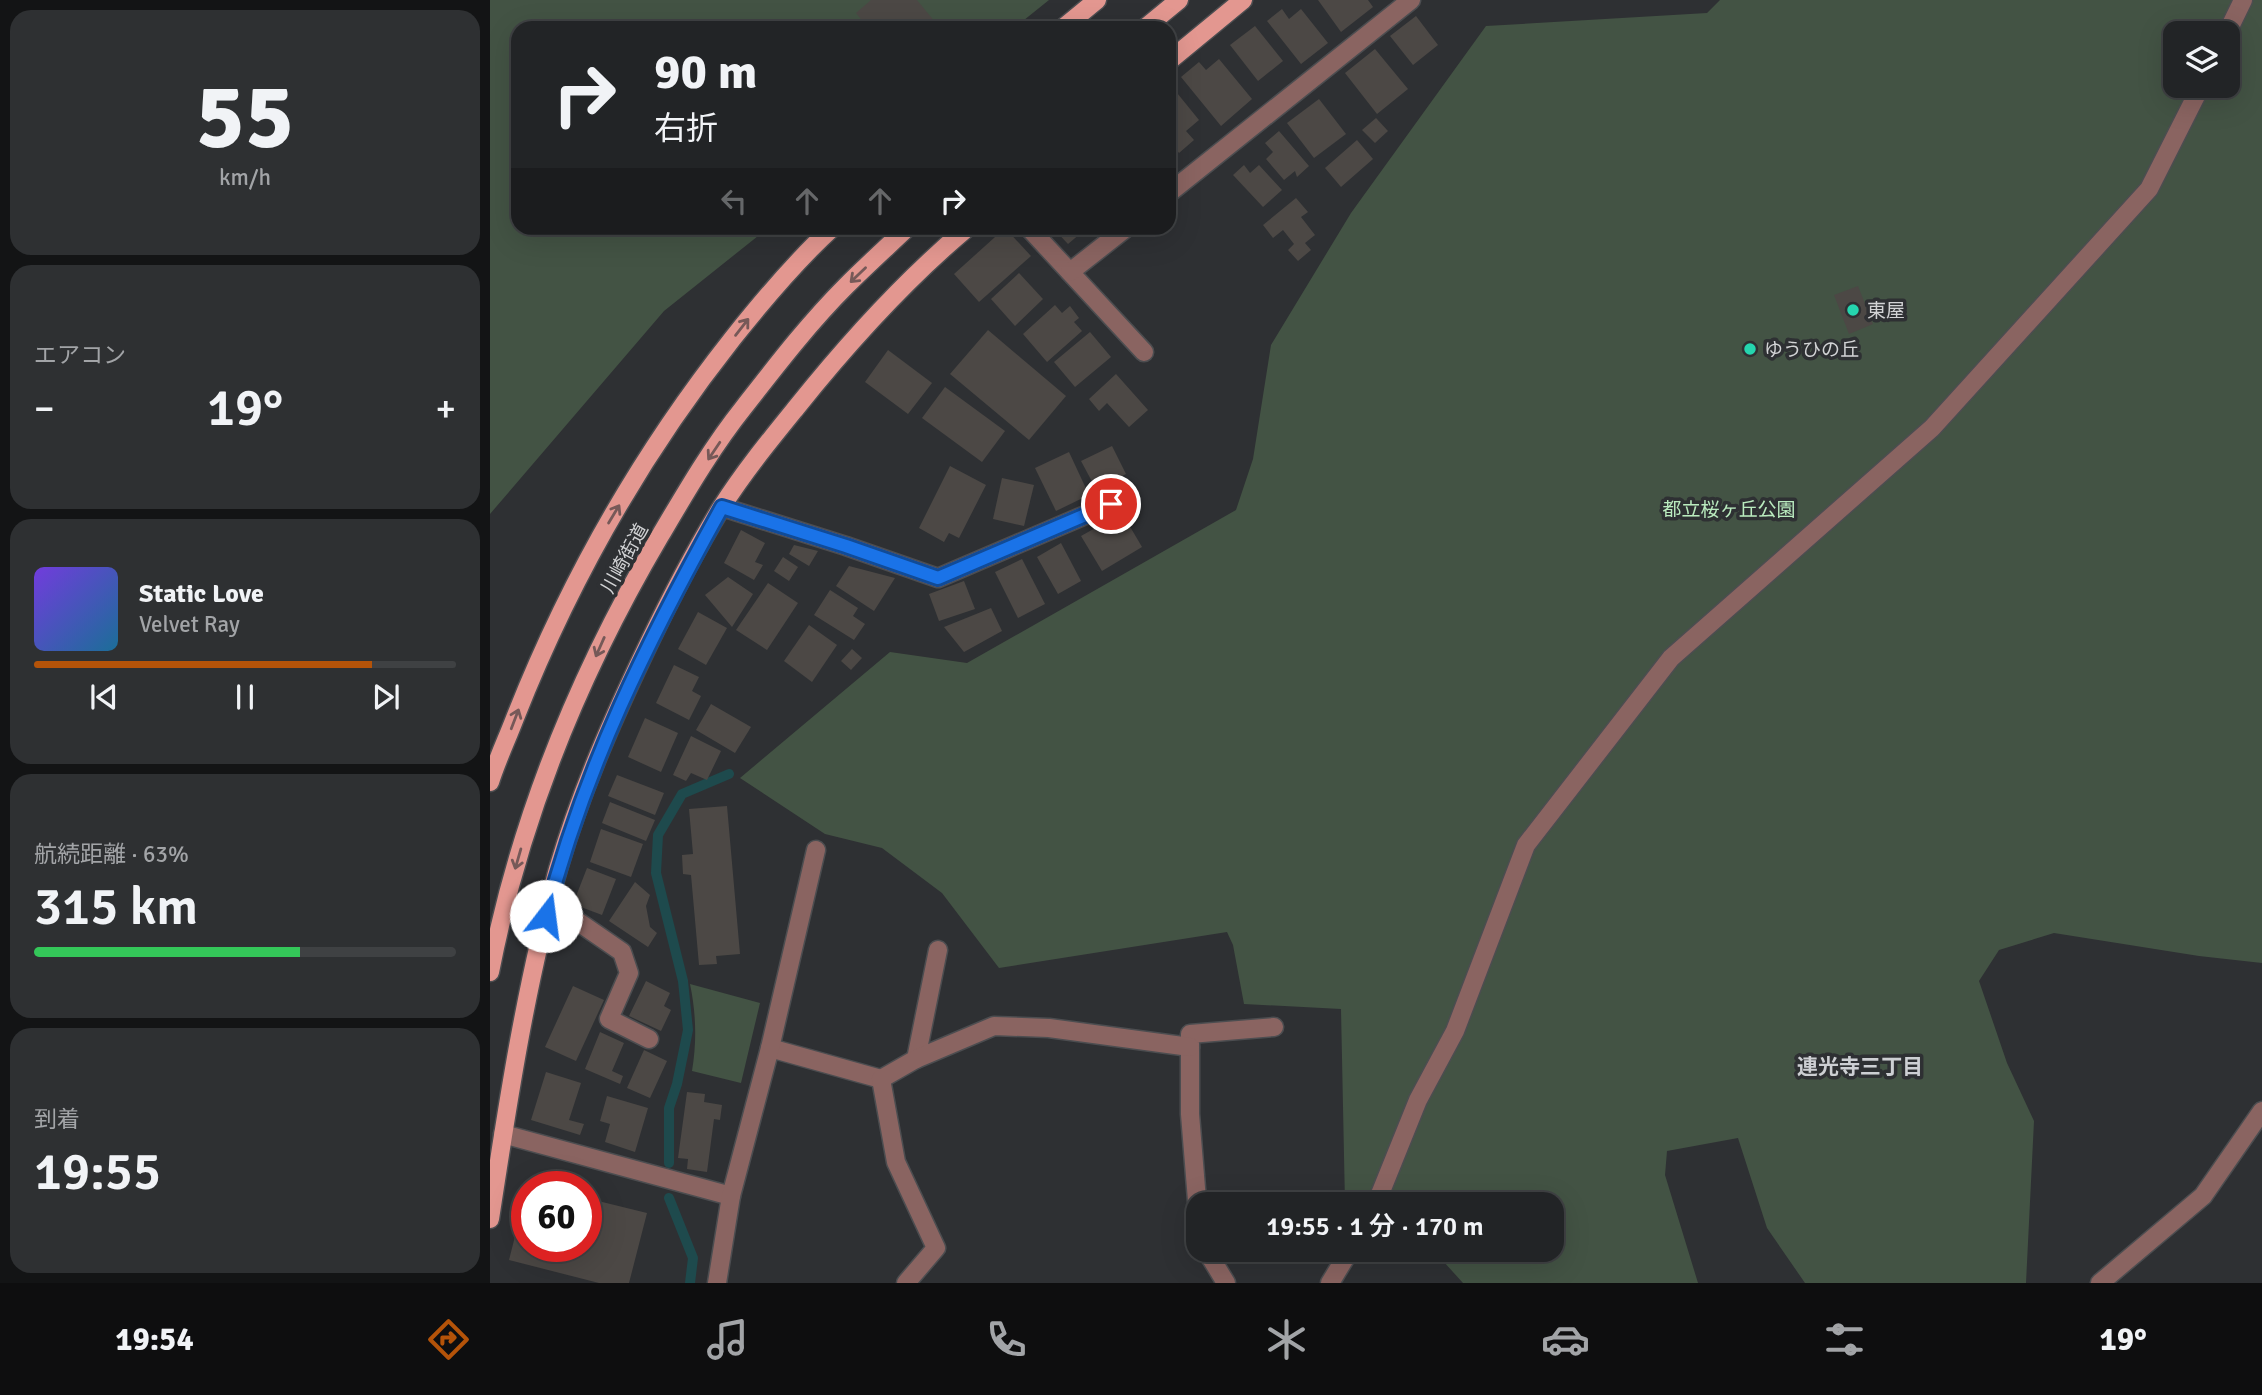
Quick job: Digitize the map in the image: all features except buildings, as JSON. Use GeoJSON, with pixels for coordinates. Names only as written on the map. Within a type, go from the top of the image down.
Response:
{"type":"FeatureCollection","features":[{"type":"Feature","properties":{"kind":"main road"},"geometry":{"type":"LineString","coordinates":[[1072,21],[1097,0]]}},
{"type":"Feature","properties":{"kind":"main road"},"geometry":{"type":"LineString","coordinates":[[1154,21],[1179,0]]}},
{"type":"Feature","properties":{"kind":"main road"},"geometry":{"type":"LineString","coordinates":[[1176,55],[1243,0]]}},
{"type":"Feature","properties":{"kind":"main road","name":"川崎街道"},"geometry":{"type":"LineString","coordinates":[[490,782],[532,675],[562,608],[596,543],[653,449],[708,370],[754,312],[824,235]]}},
{"type":"Feature","properties":{"kind":"main road","name":"川崎街道"},"geometry":{"type":"LineString","coordinates":[[490,972],[518,858],[541,789],[566,724],[605,637],[639,572],[686,492],[742,409],[844,288],[900,235]]}},
{"type":"Feature","properties":{"kind":"main road"},"geometry":{"type":"LineString","coordinates":[[490,1219],[535,956],[576,814],[605,737],[669,603],[722,507],[771,438],[825,372],[931,259],[959,235]]}},
{"type":"Feature","properties":{"kind":"street"},"geometry":{"type":"LineString","coordinates":[[1176,187],[1411,0]]}},
{"type":"Feature","properties":{"kind":"street"},"geometry":{"type":"LineString","coordinates":[[2233,21],[2243,0]]}},
{"type":"Feature","properties":{"kind":"street"},"geometry":{"type":"LineString","coordinates":[[1381,1192],[1418,1100],[1455,1031],[1526,845],[1671,658],[1932,428],[2149,189],[2195,98]]}},
{"type":"Feature","properties":{"kind":"street"},"geometry":{"type":"LineString","coordinates":[[1036,235],[1144,352]]}},
{"type":"Feature","properties":{"kind":"street"},"geometry":{"type":"LineString","coordinates":[[1070,272],[1117,235]]}},
{"type":"Feature","properties":{"kind":"street"},"geometry":{"type":"LineString","coordinates":[[722,507],[938,578],[1111,504]]}},
{"type":"Feature","properties":{"kind":"street"},"geometry":{"type":"LineString","coordinates":[[717,1283],[731,1196],[770,1048],[816,850]]}},
{"type":"Feature","properties":{"kind":"street"},"geometry":{"type":"LineString","coordinates":[[551,896],[577,921],[622,951],[629,973],[610,1018],[649,1039]]}},
{"type":"Feature","properties":{"kind":"street"},"geometry":{"type":"LineString","coordinates":[[916,1059],[938,950]]}},
{"type":"Feature","properties":{"kind":"street"},"geometry":{"type":"LineString","coordinates":[[770,1048],[881,1079],[916,1059],[994,1026],[1190,1040],[1274,1027]]}},
{"type":"Feature","properties":{"kind":"street"},"geometry":{"type":"LineString","coordinates":[[1190,1040],[1190,1114],[1196,1192]]}},
{"type":"Feature","properties":{"kind":"street"},"geometry":{"type":"LineString","coordinates":[[881,1079],[896,1162],[936,1248],[906,1283]]}},
{"type":"Feature","properties":{"kind":"street"},"geometry":{"type":"LineString","coordinates":[[2100,1283],[2203,1196],[2262,1111]]}},
{"type":"Feature","properties":{"kind":"street"},"geometry":{"type":"LineString","coordinates":[[503,1134],[731,1196]]}},
{"type":"Feature","properties":{"kind":"street"},"geometry":{"type":"LineString","coordinates":[[1213,1262],[1226,1283]]}},
{"type":"Feature","properties":{"kind":"street"},"geometry":{"type":"LineString","coordinates":[[1330,1283],[1343,1262]]}},
{"type":"Feature","properties":{"kind":"green space"},"geometry":{"type":"Polygon","coordinates":[[[490,0],[1049,0],[1023,21],[511,21],[511,235],[759,235],[664,311],[490,514],[490,0]]]}},
{"type":"Feature","properties":{"kind":"green space","name":"都立桜ヶ丘公園"},"geometry":{"type":"Polygon","coordinates":[[[1720,0],[2262,0],[2262,963],[2054,933],[1999,950],[1979,981],[2007,1063],[2034,1121],[2026,1283],[1805,1283],[1767,1228],[1738,1138],[1667,1151],[1665,1175],[1698,1283],[1463,1283],[1444,1262],[1564,1262],[1564,1192],[1345,1192],[1341,1009],[1244,1004],[1233,945],[1227,932],[999,968],[942,893],[882,848],[825,834],[740,778],[890,652],[967,663],[1236,510],[1253,459],[1271,345],[1351,213],[1486,26],[1707,13],[1720,0]]]}},
{"type":"Feature","properties":{"kind":"green space"},"geometry":{"type":"Polygon","coordinates":[[[690,984],[760,1003],[741,1083],[692,1071],[695,1027],[690,984]]]}},
{"type":"Feature","properties":{"kind":"waterway"},"geometry":{"type":"LineString","coordinates":[[669,1163],[669,1108],[688,1030],[683,981],[656,873],[658,835],[682,794],[729,774]]}},
{"type":"Feature","properties":{"kind":"waterway"},"geometry":{"type":"LineString","coordinates":[[669,1198],[693,1258],[690,1283]]}},
{"type":"Feature","properties":{"kind":"place","name":"東屋"},"geometry":{"type":"Point","coordinates":[1853,310]}},
{"type":"Feature","properties":{"kind":"place","name":"ゆうひの丘"},"geometry":{"type":"Point","coordinates":[1750,349]}},
{"type":"Feature","properties":{"kind":"district","name":"連光寺三丁目"},"geometry":{"type":"Point","coordinates":[1860,1067]}},
{"type":"Feature","properties":{"kind":"route"},"geometry":{"type":"LineString","coordinates":[[546,916],[573,823],[605,737],[669,603],[722,507],[938,578],[1111,504]]}}]}
